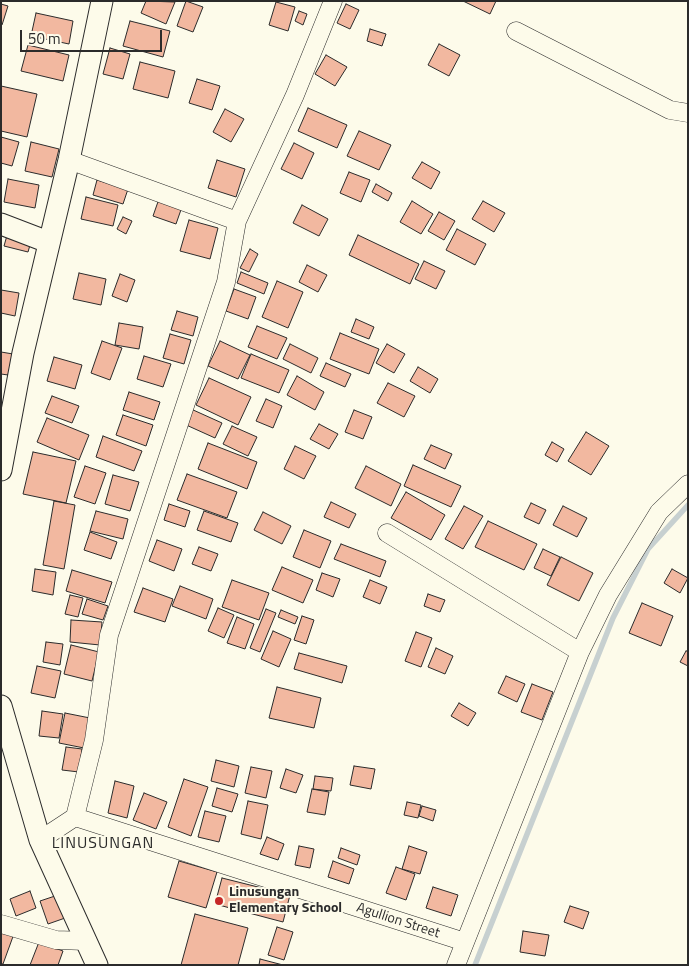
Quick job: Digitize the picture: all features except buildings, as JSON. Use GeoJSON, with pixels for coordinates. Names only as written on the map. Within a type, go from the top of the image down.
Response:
{"type":"FeatureCollection","features":[{"type":"Feature","properties":{"kind":"street"},"geometry":{"type":"LineString","coordinates":[[1,470],[23,353],[69,160],[102,1]]}},
{"type":"Feature","properties":{"kind":"street"},"geometry":{"type":"LineString","coordinates":[[40,840],[75,818],[94,740],[109,634],[226,282],[237,221],[295,95],[332,1]]}},
{"type":"Feature","properties":{"kind":"street"},"geometry":{"type":"LineString","coordinates":[[516,31],[670,110],[688,113]]}},
{"type":"Feature","properties":{"kind":"street"},"geometry":{"type":"LineString","coordinates":[[69,160],[237,221]]}},
{"type":"Feature","properties":{"kind":"street"},"geometry":{"type":"LineString","coordinates":[[1,224],[48,242]]}},
{"type":"Feature","properties":{"kind":"street"},"geometry":{"type":"LineString","coordinates":[[456,965],[580,652],[608,595],[660,512],[688,484]]}},
{"type":"Feature","properties":{"kind":"street"},"geometry":{"type":"LineString","coordinates":[[387,533],[580,652]]}},
{"type":"Feature","properties":{"kind":"street"},"geometry":{"type":"LineString","coordinates":[[1,706],[40,840],[97,965]]}},
{"type":"Feature","properties":{"kind":"street","name":"Agullion Street"},"geometry":{"type":"LineString","coordinates":[[75,818],[464,942]]}},
{"type":"Feature","properties":{"kind":"street"},"geometry":{"type":"LineString","coordinates":[[1,924],[56,940],[87,940]]}},
{"type":"Feature","properties":{"kind":"waterway"},"geometry":{"type":"LineString","coordinates":[[475,965],[613,618],[648,549],[688,505]]}},
{"type":"Feature","properties":{"kind":"place","name":"Linusungan Elementary School"},"geometry":{"type":"Point","coordinates":[219,901]}},
{"type":"Feature","properties":{"kind":"district","name":"LINUSUNGAN"},"geometry":{"type":"Point","coordinates":[103,844]}}]}
